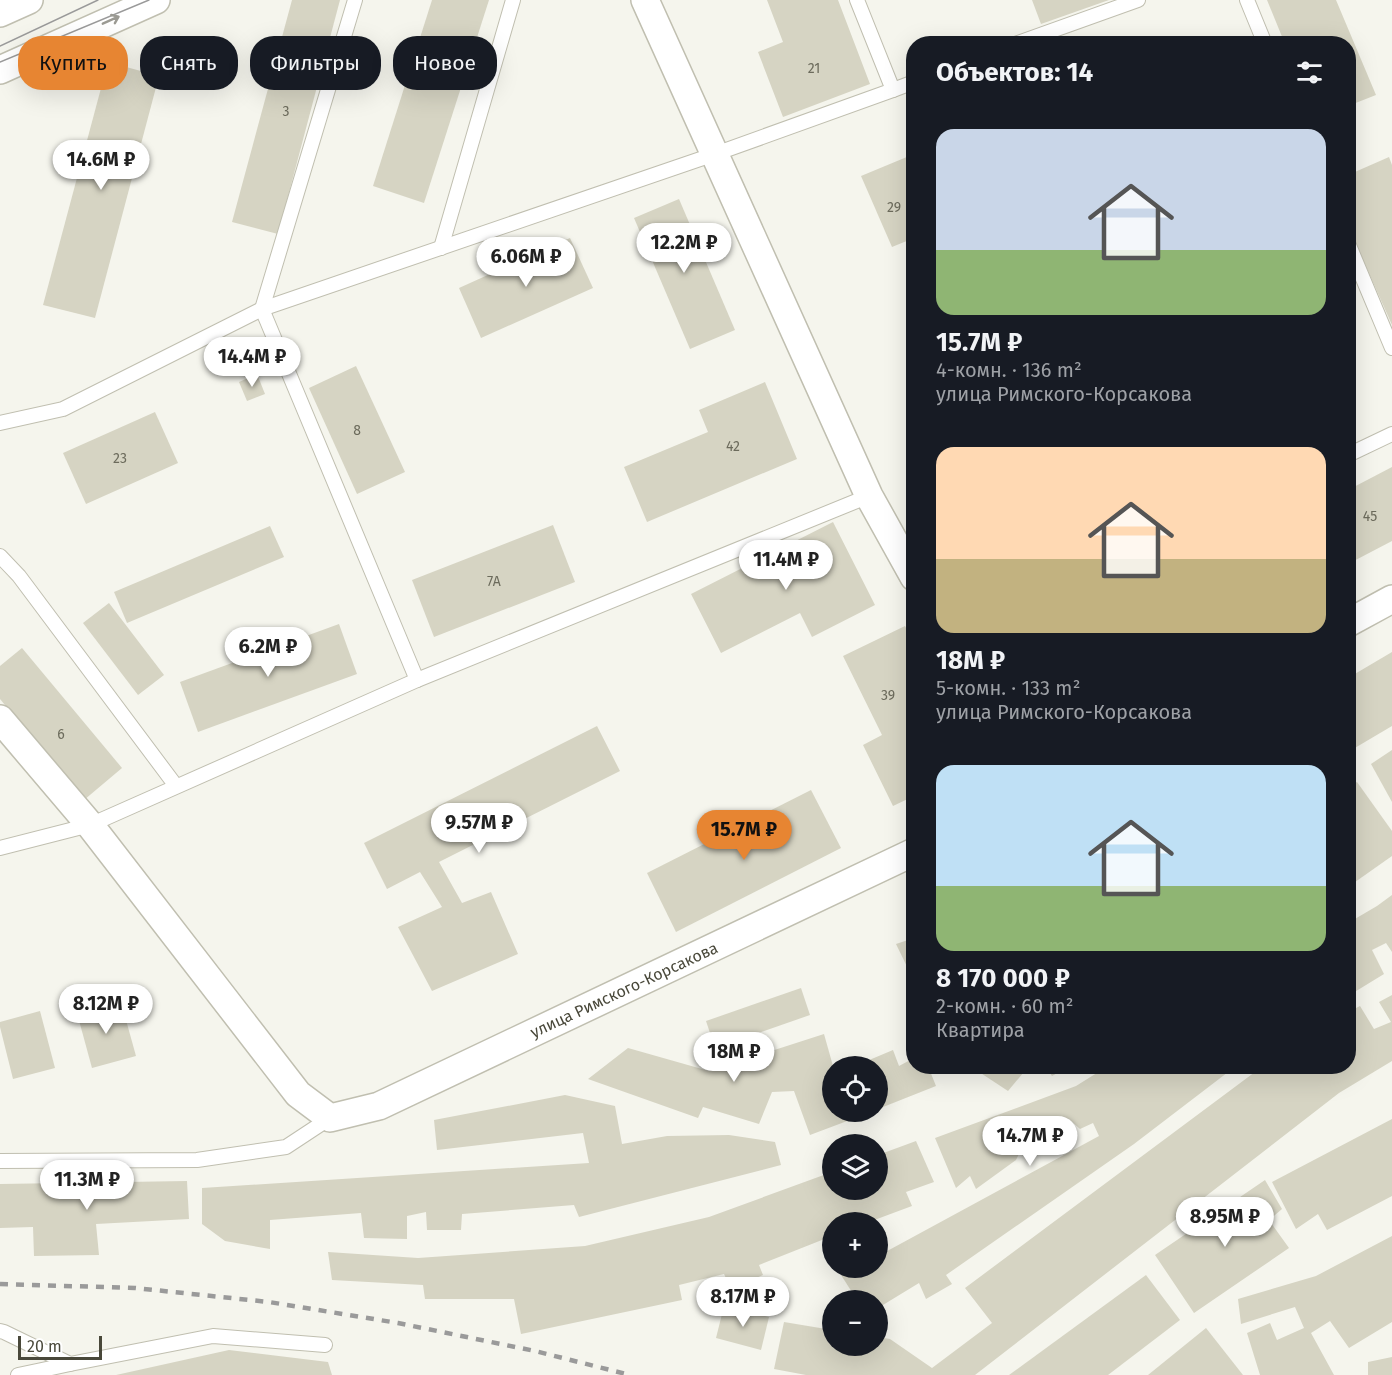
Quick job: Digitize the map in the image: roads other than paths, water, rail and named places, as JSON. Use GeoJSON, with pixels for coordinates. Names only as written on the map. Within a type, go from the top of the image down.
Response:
{"type":"FeatureCollection","features":[{"type":"Feature","properties":{"kind":"street"},"geometry":{"type":"LineString","coordinates":[[0,13],[29,0]]}},
{"type":"Feature","properties":{"kind":"street"},"geometry":{"type":"LineString","coordinates":[[0,70],[156,0]]}},
{"type":"Feature","properties":{"kind":"street"},"geometry":{"type":"LineString","coordinates":[[645,0],[869,495],[906,562]]}},
{"type":"Feature","properties":{"kind":"street"},"geometry":{"type":"LineString","coordinates":[[1356,619],[1392,599]]}},
{"type":"Feature","properties":{"kind":"street"},"geometry":{"type":"LineString","coordinates":[[0,719],[90,825],[298,1094],[330,1118]]}},
{"type":"Feature","properties":{"kind":"street","name":"улица Римского-Корсакова"},"geometry":{"type":"LineString","coordinates":[[330,1118],[379,1106],[906,856]]}},
{"type":"Feature","properties":{"kind":"lane"},"geometry":{"type":"LineString","coordinates":[[355,0],[262,309],[417,680]]}},
{"type":"Feature","properties":{"kind":"lane"},"geometry":{"type":"LineString","coordinates":[[441,248],[513,0]]}},
{"type":"Feature","properties":{"kind":"lane"},"geometry":{"type":"LineString","coordinates":[[857,0],[893,90]]}},
{"type":"Feature","properties":{"kind":"lane"},"geometry":{"type":"LineString","coordinates":[[1037,36],[1138,0]]}},
{"type":"Feature","properties":{"kind":"lane"},"geometry":{"type":"LineString","coordinates":[[1247,0],[1262,36]]}},
{"type":"Feature","properties":{"kind":"lane"},"geometry":{"type":"LineString","coordinates":[[0,423],[63,409],[262,309],[715,154],[906,85]]}},
{"type":"Feature","properties":{"kind":"lane"},"geometry":{"type":"LineString","coordinates":[[1356,262],[1392,348]]}},
{"type":"Feature","properties":{"kind":"lane"},"geometry":{"type":"LineString","coordinates":[[1356,451],[1392,435]]}},
{"type":"Feature","properties":{"kind":"lane"},"geometry":{"type":"LineString","coordinates":[[0,848],[90,825],[417,680],[869,495]]}},
{"type":"Feature","properties":{"kind":"lane"},"geometry":{"type":"LineString","coordinates":[[0,556],[19,576],[176,786]]}},
{"type":"Feature","properties":{"kind":"lane"},"geometry":{"type":"LineString","coordinates":[[0,1161],[197,1160],[286,1147],[330,1118]]}},
{"type":"Feature","properties":{"kind":"lane"},"geometry":{"type":"LineString","coordinates":[[0,1331],[70,1364]]}},
{"type":"Feature","properties":{"kind":"lane"},"geometry":{"type":"LineString","coordinates":[[18,1375],[213,1336],[325,1345]]}},
{"type":"Feature","properties":{"kind":"tram line"},"geometry":{"type":"LineString","coordinates":[[0,46],[98,0]]}},
{"type":"Feature","properties":{"kind":"tram line"},"geometry":{"type":"LineString","coordinates":[[0,62],[149,0]]}},
{"type":"Feature","properties":{"kind":"railway"},"geometry":{"type":"LineString","coordinates":[[0,1284],[135,1288],[269,1302],[398,1323],[535,1351],[630,1375]]}}]}
